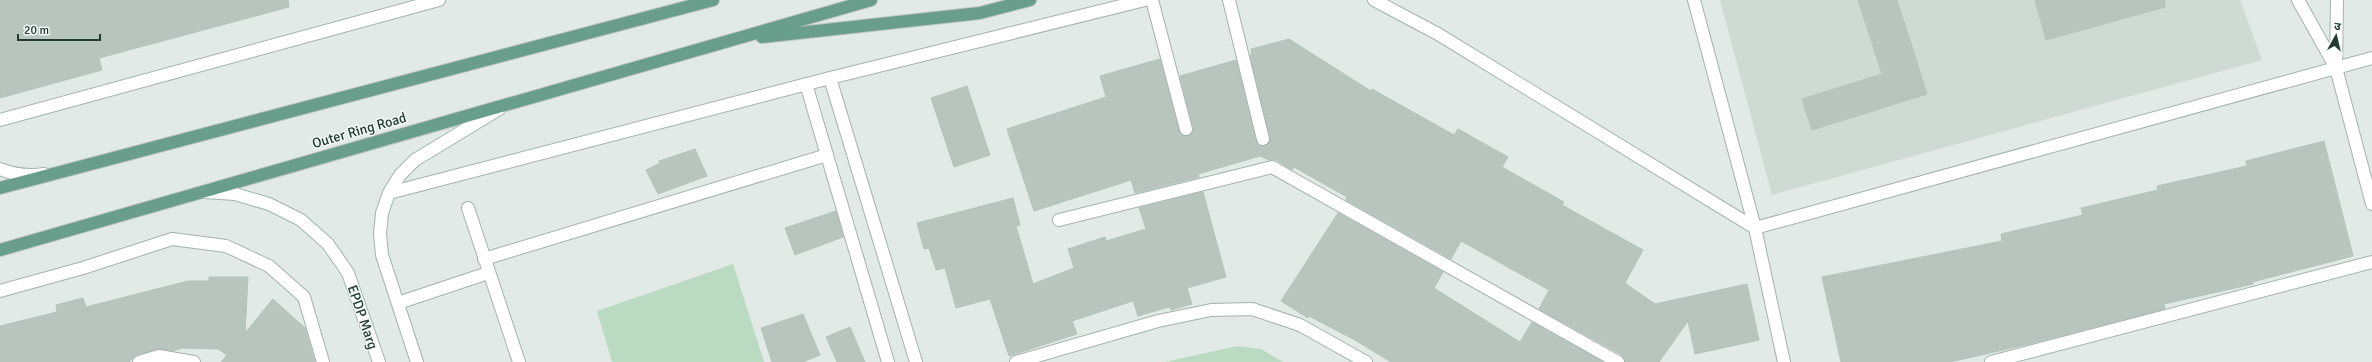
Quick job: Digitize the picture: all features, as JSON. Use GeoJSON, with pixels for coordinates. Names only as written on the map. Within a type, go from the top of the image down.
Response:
{"type":"FeatureCollection","features":[{"type":"Feature","properties":{"kind":"main road"},"geometry":{"type":"LineString","coordinates":[[0,188],[713,0]]}},
{"type":"Feature","properties":{"kind":"main road"},"geometry":{"type":"LineString","coordinates":[[727,41],[871,0]]}},
{"type":"Feature","properties":{"kind":"main road"},"geometry":{"type":"LineString","coordinates":[[727,41],[980,13],[1030,0]]}},
{"type":"Feature","properties":{"kind":"main road","name":"Outer Ring Road"},"geometry":{"type":"LineString","coordinates":[[0,250],[200,191],[727,41]]}},
{"type":"Feature","properties":{"kind":"street"},"geometry":{"type":"LineString","coordinates":[[0,120],[439,0]]}},
{"type":"Feature","properties":{"kind":"street"},"geometry":{"type":"LineString","coordinates":[[389,193],[806,84],[1145,0]]}},
{"type":"Feature","properties":{"kind":"street"},"geometry":{"type":"LineString","coordinates":[[1152,0],[1186,129]]}},
{"type":"Feature","properties":{"kind":"street"},"geometry":{"type":"LineString","coordinates":[[1229,0],[1263,139]]}},
{"type":"Feature","properties":{"kind":"street"},"geometry":{"type":"LineString","coordinates":[[1374,0],[1438,34],[1755,228],[2372,58]]}},
{"type":"Feature","properties":{"kind":"street"},"geometry":{"type":"LineString","coordinates":[[1694,0],[1755,228],[1784,362]]}},
{"type":"Feature","properties":{"kind":"street"},"geometry":{"type":"LineString","coordinates":[[2298,0],[2336,68],[2372,204]]}},
{"type":"Feature","properties":{"kind":"street"},"geometry":{"type":"LineString","coordinates":[[2336,68],[2337,0]]}},
{"type":"Feature","properties":{"kind":"street"},"geometry":{"type":"LineString","coordinates":[[830,78],[916,362]]}},
{"type":"Feature","properties":{"kind":"street"},"geometry":{"type":"LineString","coordinates":[[806,84],[888,362]]}},
{"type":"Feature","properties":{"kind":"street"},"geometry":{"type":"LineString","coordinates":[[417,362],[382,255],[380,234],[382,213],[389,193],[400,175],[415,160],[509,103]]}},
{"type":"Feature","properties":{"kind":"street"},"geometry":{"type":"LineString","coordinates":[[484,259],[827,155]]}},
{"type":"Feature","properties":{"kind":"street"},"geometry":{"type":"LineString","coordinates":[[1059,220],[1272,167],[1618,362]]}},
{"type":"Feature","properties":{"kind":"street"},"geometry":{"type":"LineString","coordinates":[[0,169],[7,172],[36,175],[67,170]]}},
{"type":"Feature","properties":{"kind":"street","name":"EPDP Marg"},"geometry":{"type":"LineString","coordinates":[[200,191],[242,196],[269,204],[301,220],[328,244],[348,273],[379,362]]}},
{"type":"Feature","properties":{"kind":"street"},"geometry":{"type":"LineString","coordinates":[[468,208],[488,273],[519,362]]}},
{"type":"Feature","properties":{"kind":"street"},"geometry":{"type":"LineString","coordinates":[[0,291],[83,268],[172,239],[226,246],[269,266],[304,297],[323,362]]}},
{"type":"Feature","properties":{"kind":"street"},"geometry":{"type":"LineString","coordinates":[[1991,362],[2372,262]]}},
{"type":"Feature","properties":{"kind":"street"},"geometry":{"type":"LineString","coordinates":[[398,303],[488,273]]}},
{"type":"Feature","properties":{"kind":"street"},"geometry":{"type":"LineString","coordinates":[[1016,362],[1158,321],[1211,310],[1252,309],[1300,325],[1366,362]]}},
{"type":"Feature","properties":{"kind":"street"},"geometry":{"type":"LineString","coordinates":[[139,362],[159,356],[194,362]]}},
{"type":"Feature","properties":{"kind":"shaded area"},"geometry":{"type":"Polygon","coordinates":[[[1720,0],[2240,0],[2262,60],[1772,195],[1720,0]]]}},
{"type":"Feature","properties":{"kind":"green space"},"geometry":{"type":"Polygon","coordinates":[[[733,264],[764,362],[612,362],[597,311],[733,264]]]}},
{"type":"Feature","properties":{"kind":"green space"},"geometry":{"type":"Polygon","coordinates":[[[1237,346],[1261,349],[1283,362],[1165,362],[1237,346]]]}},
{"type":"Feature","properties":{"kind":"building"},"geometry":{"type":"Polygon","coordinates":[[[0,0],[288,0],[289,7],[99,58],[102,70],[0,98],[0,0]]]}},
{"type":"Feature","properties":{"kind":"building"},"geometry":{"type":"Polygon","coordinates":[[[1858,0],[1897,0],[1927,94],[1812,130],[1802,99],[1882,74],[1858,0]]]}},
{"type":"Feature","properties":{"kind":"building"},"geometry":{"type":"Polygon","coordinates":[[[2035,0],[2165,0],[2165,7],[2046,40],[2035,0]]]}},
{"type":"Feature","properties":{"kind":"building"},"geometry":{"type":"Polygon","coordinates":[[[1289,39],[1371,91],[1372,89],[1454,135],[1458,129],[1508,157],[1502,167],[1564,202],[1562,205],[1643,250],[1625,283],[1655,304],[1747,284],[1759,340],[1695,354],[1688,321],[1659,362],[1625,362],[1622,355],[1539,309],[1549,290],[1461,241],[1451,259],[1346,200],[1347,197],[1294,167],[1292,170],[1276,160],[1269,160],[1260,156],[1198,174],[1199,177],[1135,193],[1131,180],[1034,211],[1007,129],[1106,97],[1100,76],[1160,59],[1179,131],[1184,136],[1188,136],[1193,131],[1193,127],[1180,76],[1236,60],[1256,141],[1261,146],[1265,146],[1270,141],[1270,137],[1250,55],[1252,55],[1251,49],[1289,39]]]}},
{"type":"Feature","properties":{"kind":"building"},"geometry":{"type":"Polygon","coordinates":[[[967,86],[990,155],[954,167],[931,98],[967,86]]]}},
{"type":"Feature","properties":{"kind":"building"},"geometry":{"type":"Polygon","coordinates":[[[2324,141],[2353,256],[2252,282],[2253,284],[2164,304],[2165,309],[2025,345],[1950,362],[1841,362],[1822,277],[2002,241],[2001,234],[2083,215],[2081,208],[2158,190],[2157,186],[2247,166],[2246,161],[2324,141]]]}},
{"type":"Feature","properties":{"kind":"building"},"geometry":{"type":"Polygon","coordinates":[[[695,149],[707,176],[658,194],[646,170],[660,163],[659,161],[695,149]]]}},
{"type":"Feature","properties":{"kind":"building"},"geometry":{"type":"Polygon","coordinates":[[[1203,192],[1226,277],[1187,288],[1192,304],[1171,310],[1169,307],[1138,316],[1133,301],[1072,321],[1077,334],[1009,356],[990,299],[956,308],[945,268],[936,270],[929,248],[924,249],[917,223],[1013,198],[1020,225],[1016,226],[1033,284],[1074,268],[1068,249],[1105,237],[1106,241],[1146,229],[1139,208],[1203,192]]]}},
{"type":"Feature","properties":{"kind":"building"},"geometry":{"type":"Polygon","coordinates":[[[836,211],[843,237],[795,255],[785,228],[836,211]]]}},
{"type":"Feature","properties":{"kind":"building"},"geometry":{"type":"Polygon","coordinates":[[[1338,213],[1443,272],[1434,288],[1520,342],[1532,322],[1603,362],[1391,362],[1353,339],[1309,316],[1308,318],[1281,301],[1338,213]]]}},
{"type":"Feature","properties":{"kind":"building"},"geometry":{"type":"Polygon","coordinates":[[[209,277],[248,277],[245,333],[273,299],[305,328],[315,362],[221,362],[227,355],[218,349],[182,348],[172,351],[157,349],[136,355],[129,362],[0,362],[0,326],[57,312],[56,305],[83,298],[86,307],[188,281],[209,281],[209,277]]]}},
{"type":"Feature","properties":{"kind":"building"},"geometry":{"type":"Polygon","coordinates":[[[803,314],[820,355],[803,362],[772,362],[761,328],[803,314]]]}},
{"type":"Feature","properties":{"kind":"building"},"geometry":{"type":"Polygon","coordinates":[[[850,327],[865,362],[837,362],[826,337],[850,327]]]}}]}
